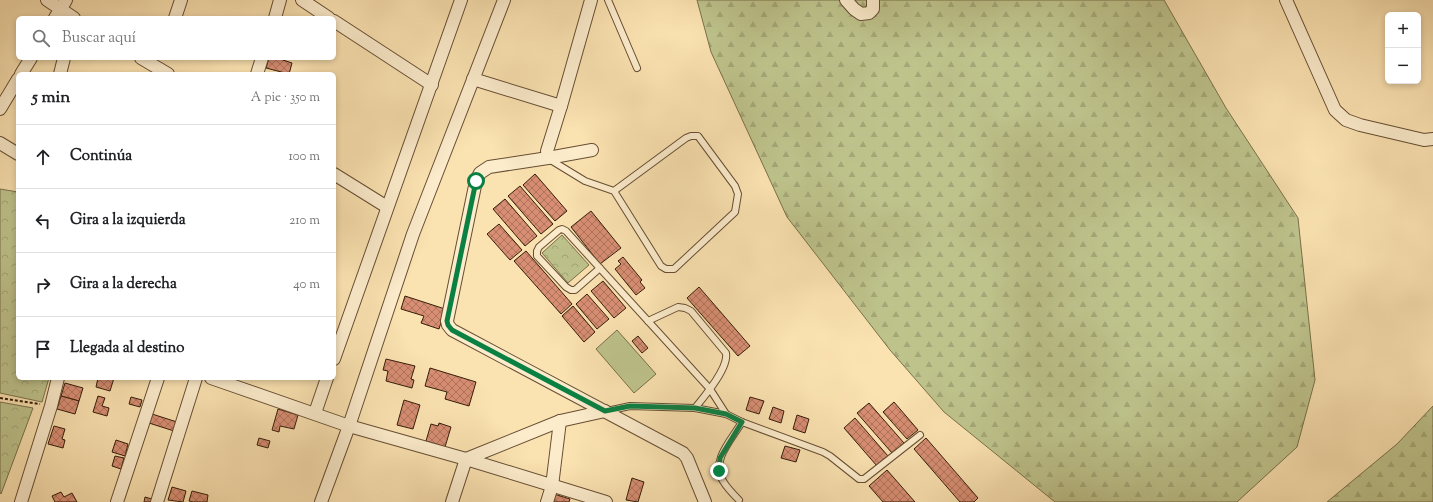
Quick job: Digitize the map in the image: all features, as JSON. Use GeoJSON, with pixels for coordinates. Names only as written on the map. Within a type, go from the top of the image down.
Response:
{"type":"FeatureCollection","features":[{"type":"Feature","properties":{"kind":"street"},"geometry":{"type":"LineString","coordinates":[[46,0],[71,16]]}},
{"type":"Feature","properties":{"kind":"street"},"geometry":{"type":"LineString","coordinates":[[176,16],[181,0]]}},
{"type":"Feature","properties":{"kind":"street"},"geometry":{"type":"LineString","coordinates":[[276,16],[280,0]]}},
{"type":"Feature","properties":{"kind":"street"},"geometry":{"type":"LineString","coordinates":[[302,0],[327,16]]}},
{"type":"Feature","properties":{"kind":"street"},"geometry":{"type":"LineString","coordinates":[[336,353],[461,0]]}},
{"type":"Feature","properties":{"kind":"street"},"geometry":{"type":"LineString","coordinates":[[321,502],[349,426],[413,234],[504,0]]}},
{"type":"Feature","properties":{"kind":"street"},"geometry":{"type":"LineString","coordinates":[[548,158],[547,151],[591,0]]}},
{"type":"Feature","properties":{"kind":"street"},"geometry":{"type":"LineString","coordinates":[[846,0],[861,14],[869,13],[873,9],[873,0]]}},
{"type":"Feature","properties":{"kind":"street"},"geometry":{"type":"LineString","coordinates":[[1286,0],[1335,110],[1346,120],[1360,125],[1424,140],[1433,139]]}},
{"type":"Feature","properties":{"kind":"street"},"geometry":{"type":"LineString","coordinates":[[336,22],[432,85]]}},
{"type":"Feature","properties":{"kind":"street"},"geometry":{"type":"LineString","coordinates":[[22,72],[30,60]]}},
{"type":"Feature","properties":{"kind":"street"},"geometry":{"type":"LineString","coordinates":[[60,72],[64,60]]}},
{"type":"Feature","properties":{"kind":"street"},"geometry":{"type":"LineString","coordinates":[[145,60],[161,69]]}},
{"type":"Feature","properties":{"kind":"street"},"geometry":{"type":"LineString","coordinates":[[258,72],[261,60]]}},
{"type":"Feature","properties":{"kind":"street"},"geometry":{"type":"LineString","coordinates":[[473,79],[561,106]]}},
{"type":"Feature","properties":{"kind":"street"},"geometry":{"type":"LineString","coordinates":[[0,110],[16,82]]}},
{"type":"Feature","properties":{"kind":"street"},"geometry":{"type":"LineString","coordinates":[[0,143],[16,153]]}},
{"type":"Feature","properties":{"kind":"street"},"geometry":{"type":"LineString","coordinates":[[592,150],[489,167],[480,173],[476,181],[447,321],[448,325],[452,330],[683,453],[687,458],[705,502]]}},
{"type":"Feature","properties":{"kind":"street"},"geometry":{"type":"LineString","coordinates":[[336,175],[387,207]]}},
{"type":"Feature","properties":{"kind":"street"},"geometry":{"type":"LineString","coordinates":[[21,502],[51,406],[58,380]]}},
{"type":"Feature","properties":{"kind":"street"},"geometry":{"type":"LineString","coordinates":[[117,502],[157,380]]}},
{"type":"Feature","properties":{"kind":"street"},"geometry":{"type":"LineString","coordinates":[[157,502],[195,380]]}},
{"type":"Feature","properties":{"kind":"street"},"geometry":{"type":"LineString","coordinates":[[217,380],[349,426],[466,459],[606,502]]}},
{"type":"Feature","properties":{"kind":"street"},"geometry":{"type":"LineString","coordinates":[[315,413],[326,380]]}},
{"type":"Feature","properties":{"kind":"street"},"geometry":{"type":"LineString","coordinates":[[452,502],[466,459],[560,421],[605,411]]}},
{"type":"Feature","properties":{"kind":"street"},"geometry":{"type":"LineString","coordinates":[[547,502],[552,486],[560,421]]}},
{"type":"Feature","properties":{"kind":"lane"},"geometry":{"type":"LineString","coordinates":[[608,0],[637,68]]}},
{"type":"Feature","properties":{"kind":"lane"},"geometry":{"type":"LineString","coordinates":[[548,158],[584,181],[614,192],[661,266],[666,269],[674,269],[734,212],[738,194],[736,186],[698,136],[686,138],[614,192]]}},
{"type":"Feature","properties":{"kind":"lane"},"geometry":{"type":"LineString","coordinates":[[600,268],[575,290],[571,290],[566,288],[537,256],[538,247],[559,230],[562,229],[566,231],[600,268],[710,389],[726,414]]}},
{"type":"Feature","properties":{"kind":"lane"},"geometry":{"type":"LineString","coordinates":[[648,321],[678,307],[685,308],[691,311],[726,354],[727,358],[725,364],[710,389],[695,408]]}},
{"type":"Feature","properties":{"kind":"lane"},"geometry":{"type":"LineString","coordinates":[[605,411],[630,406],[695,408],[726,414],[742,422],[823,452],[859,479],[864,479],[920,435]]}},
{"type":"Feature","properties":{"kind":"lane"},"geometry":{"type":"LineString","coordinates":[[739,500],[722,480],[719,471],[720,458],[742,422]]}},
{"type":"Feature","properties":{"kind":"path"},"geometry":{"type":"LineString","coordinates":[[0,398],[51,406]]}},
{"type":"Feature","properties":{"kind":"green space"},"geometry":{"type":"Polygon","coordinates":[[[697,0],[1164,0],[1226,108],[1298,218],[1315,380],[1297,447],[1237,502],[1055,502],[944,412],[890,350],[787,217],[711,52],[697,0]]]}},
{"type":"Feature","properties":{"kind":"green space"},"geometry":{"type":"Polygon","coordinates":[[[0,189],[16,192],[16,380],[48,380],[42,402],[0,393],[0,189]]]}},
{"type":"Feature","properties":{"kind":"green space"},"geometry":{"type":"Polygon","coordinates":[[[562,235],[589,265],[568,283],[542,253],[562,235]]]}},
{"type":"Feature","properties":{"kind":"green space"},"geometry":{"type":"Polygon","coordinates":[[[617,330],[656,374],[634,393],[596,349],[617,330]]]}},
{"type":"Feature","properties":{"kind":"green space"},"geometry":{"type":"Polygon","coordinates":[[[0,402],[33,408],[1,494],[0,493],[0,402]]]}},
{"type":"Feature","properties":{"kind":"green space"},"geometry":{"type":"Polygon","coordinates":[[[1433,406],[1433,502],[1327,502],[1397,444],[1433,406]]]}},
{"type":"Feature","properties":{"kind":"building"},"geometry":{"type":"Polygon","coordinates":[[[268,60],[283,60],[292,63],[290,72],[281,72],[266,68],[268,60]]]}},
{"type":"Feature","properties":{"kind":"building"},"geometry":{"type":"Polygon","coordinates":[[[535,174],[567,211],[555,221],[523,185],[535,174]]]}},
{"type":"Feature","properties":{"kind":"building"},"geometry":{"type":"Polygon","coordinates":[[[520,186],[553,224],[541,234],[508,196],[520,186]]]}},
{"type":"Feature","properties":{"kind":"building"},"geometry":{"type":"Polygon","coordinates":[[[505,199],[537,236],[525,246],[493,209],[505,199]]]}},
{"type":"Feature","properties":{"kind":"building"},"geometry":{"type":"Polygon","coordinates":[[[591,211],[621,248],[600,264],[571,227],[591,211]]]}},
{"type":"Feature","properties":{"kind":"building"},"geometry":{"type":"Polygon","coordinates":[[[499,224],[522,250],[510,260],[487,234],[499,224]]]}},
{"type":"Feature","properties":{"kind":"building"},"geometry":{"type":"Polygon","coordinates":[[[526,251],[572,304],[561,314],[514,261],[526,251]]]}},
{"type":"Feature","properties":{"kind":"building"},"geometry":{"type":"Polygon","coordinates":[[[623,257],[642,280],[640,282],[645,288],[636,295],[615,269],[621,264],[618,261],[623,257]]]}},
{"type":"Feature","properties":{"kind":"building"},"geometry":{"type":"Polygon","coordinates":[[[603,281],[626,308],[614,318],[591,291],[603,281]]]}},
{"type":"Feature","properties":{"kind":"building"},"geometry":{"type":"Polygon","coordinates":[[[699,287],[750,346],[738,356],[687,298],[699,287]]]}},
{"type":"Feature","properties":{"kind":"building"},"geometry":{"type":"Polygon","coordinates":[[[587,294],[609,319],[597,329],[576,304],[587,294]]]}},
{"type":"Feature","properties":{"kind":"building"},"geometry":{"type":"Polygon","coordinates":[[[405,296],[445,309],[439,329],[421,323],[424,316],[401,309],[405,296]]]}},
{"type":"Feature","properties":{"kind":"building"},"geometry":{"type":"Polygon","coordinates":[[[573,306],[595,332],[584,342],[562,316],[573,306]]]}},
{"type":"Feature","properties":{"kind":"building"},"geometry":{"type":"Polygon","coordinates":[[[638,336],[648,348],[642,353],[632,341],[638,336]]]}},
{"type":"Feature","properties":{"kind":"building"},"geometry":{"type":"Polygon","coordinates":[[[386,359],[415,366],[411,379],[414,380],[412,388],[386,381],[388,371],[383,370],[386,359]]]}},
{"type":"Feature","properties":{"kind":"building"},"geometry":{"type":"Polygon","coordinates":[[[430,368],[476,382],[469,406],[445,399],[447,392],[425,386],[430,368]]]}},
{"type":"Feature","properties":{"kind":"building"},"geometry":{"type":"Polygon","coordinates":[[[98,380],[113,380],[110,391],[96,387],[98,380]]]}},
{"type":"Feature","properties":{"kind":"building"},"geometry":{"type":"Polygon","coordinates":[[[65,383],[83,388],[79,401],[61,396],[65,383]]]}},
{"type":"Feature","properties":{"kind":"building"},"geometry":{"type":"Polygon","coordinates":[[[61,396],[79,401],[75,414],[57,409],[61,396]]]}},
{"type":"Feature","properties":{"kind":"building"},"geometry":{"type":"Polygon","coordinates":[[[98,396],[105,398],[102,406],[109,408],[107,416],[93,412],[98,396]]]}},
{"type":"Feature","properties":{"kind":"building"},"geometry":{"type":"Polygon","coordinates":[[[131,397],[142,400],[140,407],[129,404],[131,397]]]}},
{"type":"Feature","properties":{"kind":"building"},"geometry":{"type":"Polygon","coordinates":[[[750,397],[764,401],[759,414],[746,410],[750,397]]]}},
{"type":"Feature","properties":{"kind":"building"},"geometry":{"type":"Polygon","coordinates":[[[404,400],[420,405],[413,429],[397,425],[404,400]]]}},
{"type":"Feature","properties":{"kind":"building"},"geometry":{"type":"Polygon","coordinates":[[[894,402],[918,430],[907,439],[883,412],[894,402]]]}},
{"type":"Feature","properties":{"kind":"building"},"geometry":{"type":"Polygon","coordinates":[[[869,403],[904,443],[892,453],[857,413],[869,403]]]}},
{"type":"Feature","properties":{"kind":"building"},"geometry":{"type":"Polygon","coordinates":[[[773,407],[784,411],[781,423],[769,419],[773,407]]]}},
{"type":"Feature","properties":{"kind":"building"},"geometry":{"type":"Polygon","coordinates":[[[278,409],[298,415],[294,429],[280,426],[279,432],[272,430],[278,409]]]}},
{"type":"Feature","properties":{"kind":"building"},"geometry":{"type":"Polygon","coordinates":[[[152,414],[177,422],[174,431],[149,423],[152,414]]]}},
{"type":"Feature","properties":{"kind":"building"},"geometry":{"type":"Polygon","coordinates":[[[797,415],[809,419],[805,433],[793,429],[797,415]]]}},
{"type":"Feature","properties":{"kind":"building"},"geometry":{"type":"Polygon","coordinates":[[[855,418],[888,456],[877,466],[844,428],[855,418]]]}},
{"type":"Feature","properties":{"kind":"building"},"geometry":{"type":"Polygon","coordinates":[[[439,423],[451,427],[445,447],[426,441],[431,424],[438,426],[439,423]]]}},
{"type":"Feature","properties":{"kind":"building"},"geometry":{"type":"Polygon","coordinates":[[[54,426],[65,429],[62,439],[65,440],[63,448],[48,444],[54,426]]]}},
{"type":"Feature","properties":{"kind":"building"},"geometry":{"type":"Polygon","coordinates":[[[259,438],[270,441],[268,448],[257,445],[259,438]]]}},
{"type":"Feature","properties":{"kind":"building"},"geometry":{"type":"Polygon","coordinates":[[[926,438],[978,498],[974,502],[960,502],[914,449],[926,438]]]}},
{"type":"Feature","properties":{"kind":"building"},"geometry":{"type":"Polygon","coordinates":[[[116,440],[128,444],[125,456],[112,452],[116,440]]]}},
{"type":"Feature","properties":{"kind":"building"},"geometry":{"type":"Polygon","coordinates":[[[785,446],[800,450],[796,462],[781,458],[785,446]]]}},
{"type":"Feature","properties":{"kind":"building"},"geometry":{"type":"Polygon","coordinates":[[[115,456],[124,458],[121,469],[112,466],[115,456]]]}},
{"type":"Feature","properties":{"kind":"building"},"geometry":{"type":"Polygon","coordinates":[[[887,470],[915,502],[883,502],[869,486],[887,470]]]}},
{"type":"Feature","properties":{"kind":"building"},"geometry":{"type":"Polygon","coordinates":[[[632,478],[644,482],[638,502],[626,500],[632,478]]]}},
{"type":"Feature","properties":{"kind":"building"},"geometry":{"type":"Polygon","coordinates":[[[172,487],[186,491],[183,502],[168,500],[172,487]]]}},
{"type":"Feature","properties":{"kind":"building"},"geometry":{"type":"Polygon","coordinates":[[[192,491],[208,495],[207,502],[189,501],[192,491]]]}},
{"type":"Feature","properties":{"kind":"building"},"geometry":{"type":"Polygon","coordinates":[[[61,492],[64,497],[72,493],[77,502],[55,502],[52,496],[61,492]]]}},
{"type":"Feature","properties":{"kind":"building"},"geometry":{"type":"Polygon","coordinates":[[[554,494],[570,499],[569,502],[552,502],[554,494]]]}},
{"type":"Feature","properties":{"kind":"building"},"geometry":{"type":"Polygon","coordinates":[[[145,497],[152,499],[152,502],[144,502],[145,497]]]}},
{"type":"Feature","properties":{"kind":"route"},"geometry":{"type":"LineString","coordinates":[[476,181],[447,321],[452,330],[605,411],[630,406],[695,408],[726,414],[742,422],[720,458],[719,471]]}}]}
